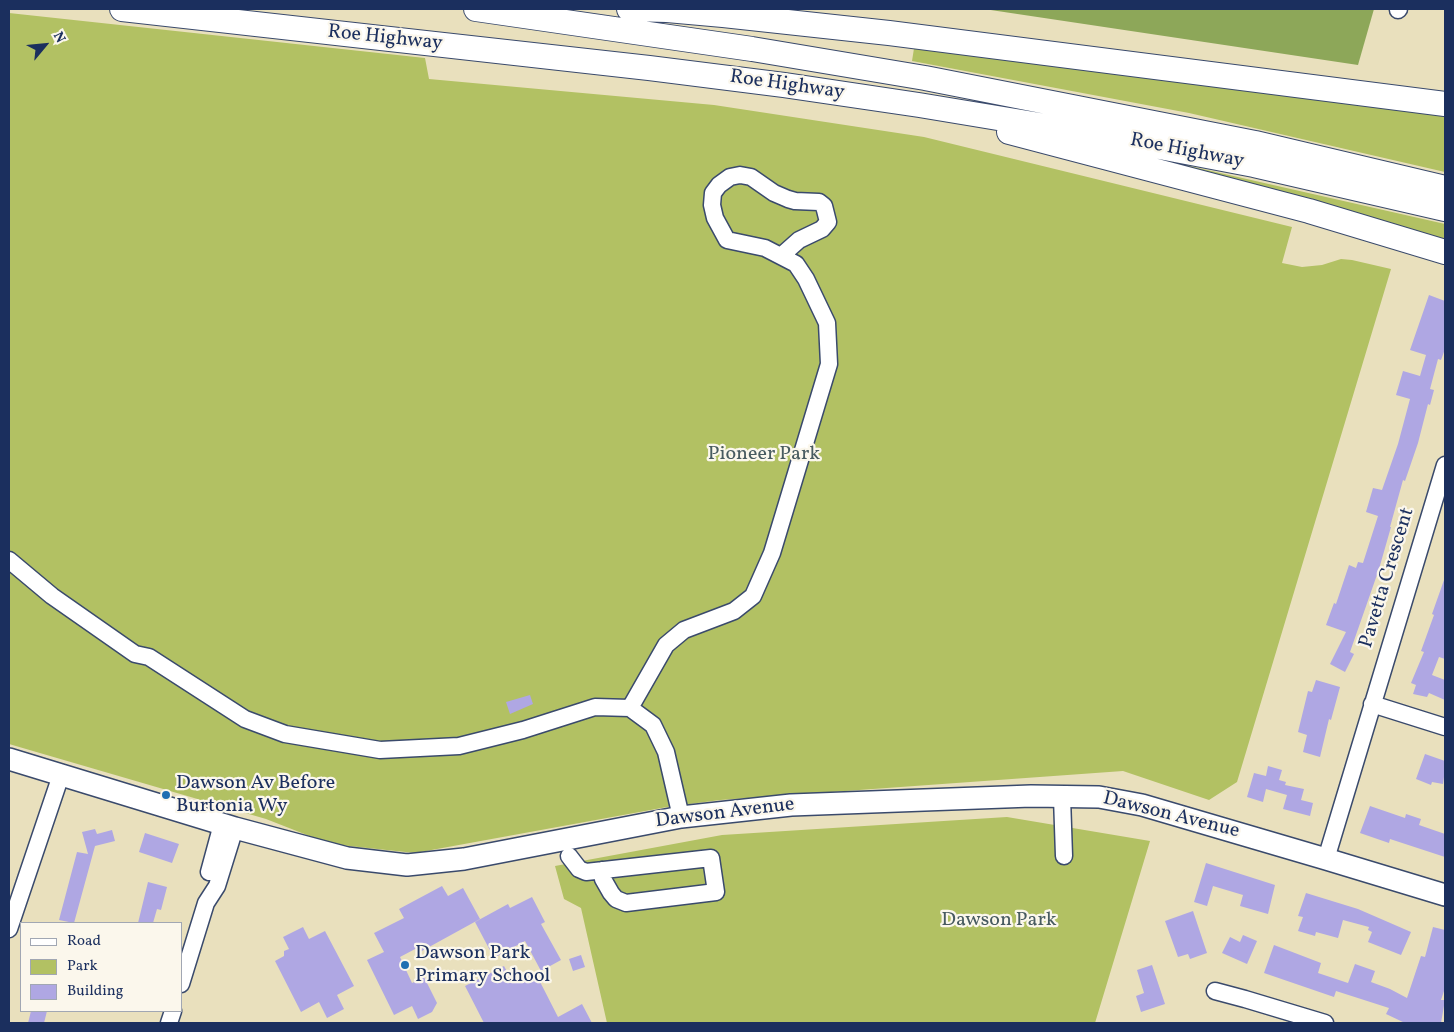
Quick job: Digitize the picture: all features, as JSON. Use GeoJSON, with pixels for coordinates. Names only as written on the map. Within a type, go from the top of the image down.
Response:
{"type":"FeatureCollection","features":[{"type":"Feature","properties":{"kind":"highway","name":"Roe Highway"},"geometry":{"type":"LineString","coordinates":[[122,9],[659,70],[919,104],[1244,163],[1445,209]]}},
{"type":"Feature","properties":{"kind":"highway","name":"Roe Highway"},"geometry":{"type":"LineString","coordinates":[[476,9],[752,49],[925,78],[1255,143],[1445,188]]}},
{"type":"Feature","properties":{"kind":"highway"},"geometry":{"type":"LineString","coordinates":[[629,9],[714,14],[889,34],[1445,104]]}},
{"type":"Feature","properties":{"kind":"highway"},"geometry":{"type":"LineString","coordinates":[[919,104],[1040,142],[1309,211],[1445,252]]}},
{"type":"Feature","properties":{"kind":"main road","name":"Dawson Avenue"},"geometry":{"type":"LineString","coordinates":[[9,759],[229,826],[347,858],[407,865],[464,859],[681,817],[791,805],[1031,796],[1099,797],[1142,805],[1445,895]]}},
{"type":"Feature","properties":{"kind":"street"},"geometry":{"type":"LineString","coordinates":[[630,708],[666,645],[684,630],[734,611],[753,596],[772,553],[829,364],[827,323],[806,279],[796,264],[765,248],[727,240],[715,218],[712,205],[714,193],[719,184],[730,177],[740,175],[751,177],[774,193],[788,199],[819,202],[824,206],[828,222],[822,230],[799,240],[781,256]]}},
{"type":"Feature","properties":{"kind":"street","name":"Pavetta Crescent"},"geometry":{"type":"LineString","coordinates":[[1326,859],[1445,465]]}},
{"type":"Feature","properties":{"kind":"street"},"geometry":{"type":"LineString","coordinates":[[9,560],[52,596],[135,654],[149,656],[246,719],[285,734],[380,750],[459,746],[523,730],[595,706],[630,708],[653,725],[666,752],[681,817]]}},
{"type":"Feature","properties":{"kind":"street"},"geometry":{"type":"LineString","coordinates":[[1372,704],[1445,727]]}},
{"type":"Feature","properties":{"kind":"street"},"geometry":{"type":"LineString","coordinates":[[9,929],[61,775]]}},
{"type":"Feature","properties":{"kind":"street"},"geometry":{"type":"LineString","coordinates":[[1062,797],[1064,856]]}},
{"type":"Feature","properties":{"kind":"street"},"geometry":{"type":"LineString","coordinates":[[182,981],[206,903],[217,886],[229,826]]}},
{"type":"Feature","properties":{"kind":"street"},"geometry":{"type":"LineString","coordinates":[[569,856],[579,869],[586,872],[602,870],[712,858],[716,892],[626,903],[616,899],[611,894],[603,879],[602,870]]}},
{"type":"Feature","properties":{"kind":"street"},"geometry":{"type":"LineString","coordinates":[[1214,991],[1325,1023]]}},
{"type":"Feature","properties":{"kind":"green space"},"geometry":{"type":"Polygon","coordinates":[[[984,9],[1374,9],[1358,65],[984,9]]]}},
{"type":"Feature","properties":{"kind":"green space","name":"Pioneer Park"},"geometry":{"type":"Polygon","coordinates":[[[9,13],[425,58],[429,79],[714,105],[924,137],[1292,227],[1282,263],[1302,267],[1322,265],[1341,259],[1391,269],[1237,782],[1209,800],[1123,771],[720,800],[667,807],[415,853],[330,844],[266,819],[9,744],[9,13]]]}},
{"type":"Feature","properties":{"kind":"green space"},"geometry":{"type":"Polygon","coordinates":[[[915,42],[1445,110],[1445,172],[1189,113],[912,61],[915,42]]]}},
{"type":"Feature","properties":{"kind":"green space"},"geometry":{"type":"Polygon","coordinates":[[[1163,160],[1445,224],[1445,244],[1163,160]]]}},
{"type":"Feature","properties":{"kind":"green space","name":"Dawson Park"},"geometry":{"type":"Polygon","coordinates":[[[1007,817],[1150,841],[1095,1023],[607,1023],[581,908],[564,899],[555,866],[722,835],[1007,817]]]}},
{"type":"Feature","properties":{"kind":"building"},"geometry":{"type":"Polygon","coordinates":[[[1429,295],[1445,301],[1445,349],[1441,360],[1438,359],[1430,389],[1434,390],[1430,405],[1428,404],[1418,443],[1405,481],[1403,480],[1379,569],[1350,652],[1354,654],[1345,672],[1330,664],[1346,632],[1326,625],[1334,603],[1336,604],[1349,565],[1356,568],[1358,562],[1363,563],[1378,516],[1366,512],[1373,488],[1382,490],[1398,444],[1410,399],[1396,395],[1403,371],[1420,376],[1426,355],[1410,350],[1429,295]]]}},
{"type":"Feature","properties":{"kind":"building"},"geometry":{"type":"Polygon","coordinates":[[[1444,580],[1445,659],[1439,657],[1432,675],[1445,680],[1445,700],[1429,693],[1427,697],[1413,694],[1416,685],[1411,683],[1424,652],[1421,651],[1444,580]]]}},
{"type":"Feature","properties":{"kind":"building"},"geometry":{"type":"Polygon","coordinates":[[[1316,680],[1340,687],[1331,720],[1329,719],[1320,757],[1303,752],[1307,735],[1298,732],[1308,691],[1312,692],[1316,680]]]}},
{"type":"Feature","properties":{"kind":"building"},"geometry":{"type":"Polygon","coordinates":[[[530,695],[533,704],[510,714],[506,702],[530,695]]]}},
{"type":"Feature","properties":{"kind":"building"},"geometry":{"type":"Polygon","coordinates":[[[1425,754],[1445,761],[1443,784],[1432,782],[1431,785],[1416,779],[1425,754]]]}},
{"type":"Feature","properties":{"kind":"building"},"geometry":{"type":"Polygon","coordinates":[[[1268,766],[1282,770],[1279,780],[1286,782],[1285,785],[1304,789],[1301,800],[1313,803],[1310,816],[1283,809],[1287,795],[1266,789],[1263,802],[1247,797],[1254,773],[1266,776],[1268,766]]]}},
{"type":"Feature","properties":{"kind":"building"},"geometry":{"type":"Polygon","coordinates":[[[1370,806],[1405,818],[1406,814],[1421,819],[1419,825],[1445,834],[1445,857],[1390,839],[1389,843],[1360,833],[1370,806]]]}},
{"type":"Feature","properties":{"kind":"building"},"geometry":{"type":"Polygon","coordinates":[[[95,829],[97,834],[112,830],[115,841],[95,846],[74,922],[59,920],[77,852],[88,854],[82,832],[95,829]]]}},
{"type":"Feature","properties":{"kind":"building"},"geometry":{"type":"Polygon","coordinates":[[[145,833],[179,844],[172,863],[139,852],[145,833]]]}},
{"type":"Feature","properties":{"kind":"building"},"geometry":{"type":"Polygon","coordinates":[[[1206,863],[1275,885],[1268,914],[1240,906],[1243,895],[1213,886],[1207,906],[1194,902],[1206,863]]]}},
{"type":"Feature","properties":{"kind":"building"},"geometry":{"type":"Polygon","coordinates":[[[148,882],[167,887],[161,910],[157,909],[153,922],[138,922],[148,882]]]}},
{"type":"Feature","properties":{"kind":"building"},"geometry":{"type":"Polygon","coordinates":[[[442,886],[448,896],[463,888],[480,919],[420,952],[417,948],[400,957],[412,983],[424,977],[437,1003],[432,1012],[418,1019],[412,1006],[394,1015],[367,960],[384,952],[374,933],[404,918],[399,909],[442,886]]]}},
{"type":"Feature","properties":{"kind":"building"},"geometry":{"type":"Polygon","coordinates":[[[1306,893],[1358,909],[1411,932],[1401,955],[1368,942],[1372,932],[1368,930],[1369,927],[1343,920],[1338,938],[1316,932],[1315,936],[1298,931],[1303,917],[1298,916],[1306,893]]]}},
{"type":"Feature","properties":{"kind":"building"},"geometry":{"type":"Polygon","coordinates":[[[532,897],[545,922],[541,924],[561,960],[541,971],[525,941],[494,958],[475,922],[508,904],[510,908],[532,897]]]}},
{"type":"Feature","properties":{"kind":"building"},"geometry":{"type":"Polygon","coordinates":[[[1193,911],[1207,953],[1190,959],[1188,954],[1178,957],[1165,921],[1193,911]]]}},
{"type":"Feature","properties":{"kind":"building"},"geometry":{"type":"Polygon","coordinates":[[[303,927],[309,939],[325,931],[354,986],[337,995],[344,1009],[327,1018],[319,1002],[301,1012],[275,961],[284,956],[284,951],[289,949],[283,937],[303,927]]]}},
{"type":"Feature","properties":{"kind":"building"},"geometry":{"type":"Polygon","coordinates":[[[1433,927],[1445,930],[1445,988],[1441,1000],[1445,1000],[1441,1023],[1405,1023],[1386,1014],[1389,1008],[1336,991],[1334,997],[1264,973],[1274,945],[1321,963],[1318,973],[1348,983],[1355,964],[1375,971],[1371,982],[1407,998],[1421,956],[1425,957],[1433,927]]]}},
{"type":"Feature","properties":{"kind":"building"},"geometry":{"type":"Polygon","coordinates":[[[1243,935],[1257,941],[1247,964],[1222,953],[1230,937],[1240,942],[1243,935]]]}},
{"type":"Feature","properties":{"kind":"building"},"geometry":{"type":"Polygon","coordinates":[[[581,955],[585,967],[573,971],[569,959],[581,955]]]}},
{"type":"Feature","properties":{"kind":"building"},"geometry":{"type":"Polygon","coordinates":[[[1152,965],[1165,1004],[1141,1012],[1136,996],[1144,993],[1137,970],[1152,965]]]}},
{"type":"Feature","properties":{"kind":"building"},"geometry":{"type":"Polygon","coordinates":[[[504,966],[513,983],[535,972],[558,1017],[582,1004],[592,1023],[484,1023],[465,986],[504,966]]]}},
{"type":"Feature","properties":{"kind":"building"},"geometry":{"type":"Polygon","coordinates":[[[31,1012],[47,1012],[44,1023],[28,1023],[31,1012]]]}},
{"type":"Feature","properties":{"kind":"place","name":"Dawson Av Before Burtonia Wy"},"geometry":{"type":"Point","coordinates":[166,795]}},
{"type":"Feature","properties":{"kind":"place","name":"Dawson Park Primary School"},"geometry":{"type":"Point","coordinates":[405,965]}}]}
